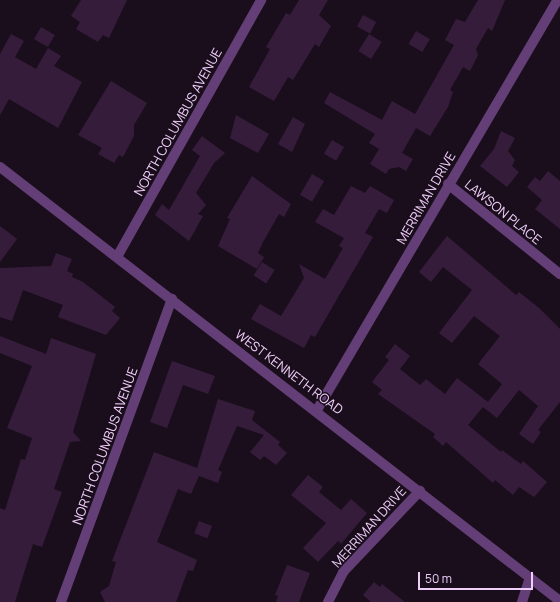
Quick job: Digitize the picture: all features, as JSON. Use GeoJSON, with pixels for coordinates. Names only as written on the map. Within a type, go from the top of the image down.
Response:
{"type":"FeatureCollection","features":[{"type":"Feature","properties":{"kind":"street","name":"NORTH COLUMBUS AVENUE"},"geometry":{"type":"LineString","coordinates":[[117,257],[262,0]]}},
{"type":"Feature","properties":{"kind":"street","name":"MERRIMAN DRIVE"},"geometry":{"type":"LineString","coordinates":[[317,410],[448,184],[558,0]]}},
{"type":"Feature","properties":{"kind":"street","name":"WEST KENNETH ROAD"},"geometry":{"type":"LineString","coordinates":[[0,167],[317,410],[560,601]]}},
{"type":"Feature","properties":{"kind":"street","name":"LAWSON PLACE"},"geometry":{"type":"LineString","coordinates":[[448,184],[560,274]]}},
{"type":"Feature","properties":{"kind":"street","name":"NORTH COLUMBUS AVENUE"},"geometry":{"type":"LineString","coordinates":[[61,602],[172,299]]}},
{"type":"Feature","properties":{"kind":"street","name":"MERRIMAN DRIVE"},"geometry":{"type":"LineString","coordinates":[[328,602],[343,572],[420,491]]}},
{"type":"Feature","properties":{"kind":"street"},"geometry":{"type":"LineString","coordinates":[[522,602],[530,578]]}},
{"type":"Feature","properties":{"kind":"building"},"geometry":{"type":"Polygon","coordinates":[[[81,0],[127,0],[109,38],[103,35],[98,42],[76,29],[80,22],[71,16],[81,0]]]}},
{"type":"Feature","properties":{"kind":"building"},"geometry":{"type":"Polygon","coordinates":[[[299,0],[328,0],[319,15],[331,26],[319,47],[315,44],[293,80],[288,77],[274,101],[249,87],[270,49],[266,47],[286,13],[290,15],[299,0]]]}},
{"type":"Feature","properties":{"kind":"building"},"geometry":{"type":"Polygon","coordinates":[[[478,0],[505,0],[492,31],[488,28],[476,49],[478,55],[470,71],[463,67],[450,90],[453,92],[448,107],[430,136],[416,128],[402,153],[413,159],[406,171],[399,167],[389,169],[386,174],[370,164],[379,149],[369,143],[375,134],[324,103],[330,92],[382,120],[392,101],[415,114],[454,45],[445,40],[456,19],[465,22],[478,0]]]}},
{"type":"Feature","properties":{"kind":"building"},"geometry":{"type":"Polygon","coordinates":[[[363,15],[376,22],[370,34],[357,26],[363,15]]]}},
{"type":"Feature","properties":{"kind":"building"},"geometry":{"type":"Polygon","coordinates":[[[41,27],[55,35],[48,47],[34,39],[41,27]]]}},
{"type":"Feature","properties":{"kind":"building"},"geometry":{"type":"Polygon","coordinates":[[[416,31],[430,39],[422,52],[408,44],[416,31]]]}},
{"type":"Feature","properties":{"kind":"building"},"geometry":{"type":"Polygon","coordinates":[[[11,34],[24,41],[15,57],[36,69],[48,48],[61,56],[54,66],[82,82],[58,128],[9,99],[0,115],[0,54],[11,34]]]}},
{"type":"Feature","properties":{"kind":"building"},"geometry":{"type":"Polygon","coordinates":[[[369,34],[382,42],[371,59],[358,51],[369,34]]]}},
{"type":"Feature","properties":{"kind":"building"},"geometry":{"type":"Polygon","coordinates":[[[111,81],[147,103],[134,125],[134,136],[123,157],[119,155],[114,163],[98,154],[102,148],[78,135],[111,81]]]}},
{"type":"Feature","properties":{"kind":"building"},"geometry":{"type":"Polygon","coordinates":[[[236,115],[269,134],[258,153],[230,138],[236,115]]]}},
{"type":"Feature","properties":{"kind":"building"},"geometry":{"type":"Polygon","coordinates":[[[293,117],[305,124],[292,152],[278,144],[293,117]]]}},
{"type":"Feature","properties":{"kind":"building"},"geometry":{"type":"Polygon","coordinates":[[[501,131],[515,138],[508,151],[515,160],[512,166],[519,172],[507,187],[480,166],[494,149],[501,131]]]}},
{"type":"Feature","properties":{"kind":"building"},"geometry":{"type":"Polygon","coordinates":[[[202,136],[225,153],[214,163],[196,193],[206,205],[198,214],[203,216],[189,241],[155,215],[162,204],[169,210],[200,156],[192,150],[202,136]]]}},
{"type":"Feature","properties":{"kind":"building"},"geometry":{"type":"Polygon","coordinates":[[[332,140],[344,147],[336,161],[324,154],[332,140]]]}},
{"type":"Feature","properties":{"kind":"building"},"geometry":{"type":"Polygon","coordinates":[[[548,171],[560,181],[560,229],[535,209],[542,200],[527,187],[535,177],[540,181],[548,171]]]}},
{"type":"Feature","properties":{"kind":"building"},"geometry":{"type":"Polygon","coordinates":[[[312,174],[324,181],[312,202],[300,195],[312,174]]]}},
{"type":"Feature","properties":{"kind":"building"},"geometry":{"type":"Polygon","coordinates":[[[252,176],[291,204],[284,217],[279,214],[263,242],[258,253],[264,257],[257,269],[218,246],[230,219],[227,218],[252,176]]]}},
{"type":"Feature","properties":{"kind":"building"},"geometry":{"type":"Polygon","coordinates":[[[351,186],[365,193],[370,186],[394,200],[387,213],[379,209],[365,233],[373,237],[315,337],[311,335],[304,348],[251,319],[260,304],[281,316],[304,278],[299,264],[325,279],[343,248],[339,246],[344,238],[315,222],[323,209],[334,215],[351,186]]]}},
{"type":"Feature","properties":{"kind":"building"},"geometry":{"type":"Polygon","coordinates":[[[0,226],[17,239],[0,262],[0,226]]]}},
{"type":"Feature","properties":{"kind":"building"},"geometry":{"type":"Polygon","coordinates":[[[447,236],[516,295],[519,292],[539,308],[560,329],[560,402],[538,430],[541,432],[533,444],[519,434],[538,406],[519,390],[497,418],[483,407],[468,425],[501,452],[502,450],[521,464],[523,461],[547,482],[534,497],[519,487],[513,495],[495,480],[493,483],[446,442],[443,446],[433,437],[435,434],[378,394],[382,390],[372,382],[389,360],[385,357],[395,344],[410,356],[400,369],[420,385],[426,379],[445,394],[457,378],[488,402],[502,384],[478,364],[500,336],[474,316],[452,343],[439,333],[472,290],[443,267],[431,282],[419,272],[447,236]]]}},
{"type":"Feature","properties":{"kind":"building"},"geometry":{"type":"Polygon","coordinates":[[[56,253],[72,259],[67,271],[73,274],[72,277],[83,282],[115,307],[112,311],[120,318],[106,335],[58,317],[63,305],[23,290],[12,321],[0,317],[0,268],[51,266],[56,253]]]}},
{"type":"Feature","properties":{"kind":"building"},"geometry":{"type":"Polygon","coordinates":[[[262,262],[275,270],[266,284],[254,276],[262,262]]]}},
{"type":"Feature","properties":{"kind":"building"},"geometry":{"type":"Polygon","coordinates":[[[0,336],[46,354],[51,338],[96,354],[73,432],[81,441],[70,442],[54,489],[62,492],[42,547],[33,544],[15,602],[0,602],[0,508],[5,510],[21,459],[25,460],[32,438],[7,428],[32,366],[0,353],[0,336]]]}},
{"type":"Feature","properties":{"kind":"building"},"geometry":{"type":"Polygon","coordinates":[[[172,361],[215,376],[208,394],[183,385],[167,428],[150,422],[172,361]]]}},
{"type":"Feature","properties":{"kind":"building"},"geometry":{"type":"Polygon","coordinates":[[[218,399],[255,411],[252,420],[280,442],[278,445],[287,453],[276,465],[264,456],[260,460],[250,452],[264,435],[237,426],[218,470],[222,472],[218,483],[199,476],[191,494],[178,489],[157,542],[197,560],[193,571],[188,570],[176,602],[105,602],[100,592],[109,586],[116,562],[112,561],[154,452],[197,468],[218,399]]]}},
{"type":"Feature","properties":{"kind":"building"},"geometry":{"type":"Polygon","coordinates":[[[308,475],[323,487],[319,492],[341,510],[351,499],[367,513],[341,544],[338,541],[318,562],[303,548],[326,523],[291,495],[308,475]]]}},
{"type":"Feature","properties":{"kind":"building"},"geometry":{"type":"Polygon","coordinates":[[[199,521],[212,526],[207,538],[194,533],[199,521]]]}},
{"type":"Feature","properties":{"kind":"building"},"geometry":{"type":"Polygon","coordinates":[[[287,565],[310,573],[299,602],[276,602],[278,596],[275,595],[287,565]]]}},
{"type":"Feature","properties":{"kind":"building"},"geometry":{"type":"Polygon","coordinates":[[[374,582],[380,587],[382,584],[405,602],[371,602],[363,595],[374,582]]]}}]}
